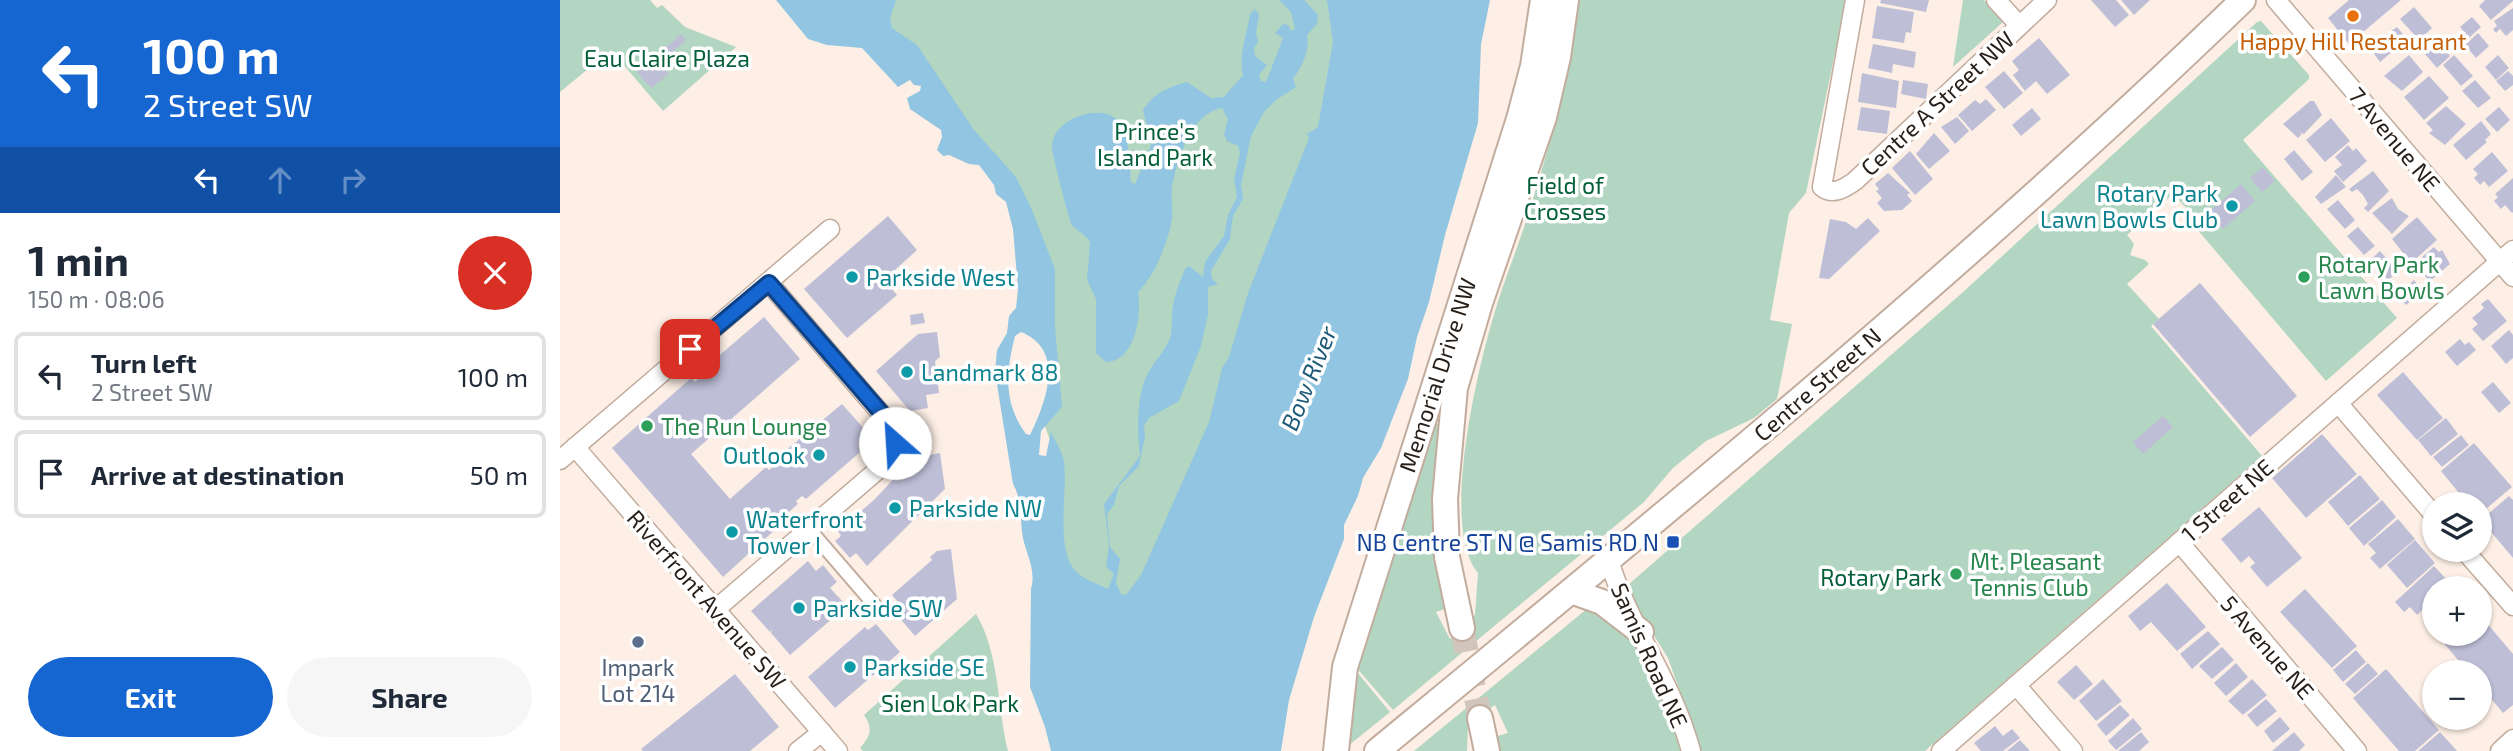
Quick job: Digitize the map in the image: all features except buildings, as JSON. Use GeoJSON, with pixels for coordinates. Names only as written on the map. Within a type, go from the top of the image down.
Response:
{"type":"FeatureCollection","features":[{"type":"Feature","properties":{"kind":"main road","name":"Memorial Drive NW"},"geometry":{"type":"LineString","coordinates":[[1336,751],[1345,667],[1519,119],[1533,66],[1543,0]]}},
{"type":"Feature","properties":{"kind":"main road","name":"Memorial Drive NW"},"geometry":{"type":"LineString","coordinates":[[1462,628],[1447,556],[1445,499],[1455,388],[1480,303],[1544,117],[1558,57],[1566,0]]}},
{"type":"Feature","properties":{"kind":"main road","name":"Centre Street N"},"geometry":{"type":"LineString","coordinates":[[1377,751],[1856,353],[2082,151],[2243,0]]}},
{"type":"Feature","properties":{"kind":"main road"},"geometry":{"type":"LineString","coordinates":[[1572,591],[1602,602],[1641,632]]}},
{"type":"Feature","properties":{"kind":"main road"},"geometry":{"type":"LineString","coordinates":[[1480,718],[1487,751]]}},
{"type":"Feature","properties":{"kind":"street","name":"Centre A Street NW"},"geometry":{"type":"LineString","coordinates":[[1855,0],[1822,187],[1830,191],[1840,190],[1855,181],[2047,0]]}},
{"type":"Feature","properties":{"kind":"street"},"geometry":{"type":"LineString","coordinates":[[1996,0],[2019,25]]}},
{"type":"Feature","properties":{"kind":"street","name":"7 Avenue NE"},"geometry":{"type":"LineString","coordinates":[[2276,0],[2506,256],[2513,277]]}},
{"type":"Feature","properties":{"kind":"street"},"geometry":{"type":"LineString","coordinates":[[560,460],[830,229]]}},
{"type":"Feature","properties":{"kind":"street","name":"1 Street NE"},"geometry":{"type":"LineString","coordinates":[[1941,751],[2506,256]]}},
{"type":"Feature","properties":{"kind":"street"},"geometry":{"type":"LineString","coordinates":[[716,609],[887,462],[894,450],[896,437],[891,424],[769,283]]}},
{"type":"Feature","properties":{"kind":"street"},"geometry":{"type":"LineString","coordinates":[[2338,403],[2422,501]]}},
{"type":"Feature","properties":{"kind":"street","name":"Riverfront Avenue SW"},"geometry":{"type":"LineString","coordinates":[[575,447],[838,751]]}},
{"type":"Feature","properties":{"kind":"street"},"geometry":{"type":"LineString","coordinates":[[808,529],[878,609]]}},
{"type":"Feature","properties":{"kind":"street","name":"5 Avenue NE"},"geometry":{"type":"LineString","coordinates":[[2179,542],[2357,751]]}},
{"type":"Feature","properties":{"kind":"street","name":"Samis Road NE"},"geometry":{"type":"LineString","coordinates":[[1609,560],[1618,590],[1670,689],[1691,751]]}},
{"type":"Feature","properties":{"kind":"street"},"geometry":{"type":"LineString","coordinates":[[2474,562],[2513,606]]}},
{"type":"Feature","properties":{"kind":"street"},"geometry":{"type":"LineString","coordinates":[[2016,685],[2073,751]]}},
{"type":"Feature","properties":{"kind":"street"},"geometry":{"type":"LineString","coordinates":[[798,751],[822,732]]}},
{"type":"Feature","properties":{"kind":"street"},"geometry":{"type":"LineString","coordinates":[[2500,751],[2513,739]]}},
{"type":"Feature","properties":{"kind":"green space","name":"Eau Claire Plaza"},"geometry":{"type":"Polygon","coordinates":[[[560,0],[650,0],[657,8],[662,5],[685,27],[736,47],[663,111],[611,50],[560,92],[560,0]]]}},
{"type":"Feature","properties":{"kind":"green space","name":"Prince's Island Park"},"geometry":{"type":"Polygon","coordinates":[[[892,0],[1331,0],[1337,43],[1321,130],[1213,423],[1146,580],[1127,601],[1074,577],[1064,554],[1060,468],[1042,418],[1054,383],[1028,212],[886,27],[892,0]]]}},
{"type":"Feature","properties":{"kind":"green space","name":"Field of Crosses"},"geometry":{"type":"Polygon","coordinates":[[[1578,0],[1846,0],[1806,193],[1789,213],[1770,320],[1792,324],[1777,399],[1754,418],[1706,441],[1673,468],[1644,502],[1393,710],[1355,666],[1431,423],[1438,424],[1435,511],[1448,608],[1436,612],[1450,639],[1475,615],[1478,573],[1467,551],[1462,522],[1465,449],[1471,411],[1493,318],[1529,212],[1559,107],[1571,54],[1578,0]]]}},
{"type":"Feature","properties":{"kind":"green space"},"geometry":{"type":"Polygon","coordinates":[[[1963,0],[1984,0],[2003,22],[1953,67],[1963,0]]]}},
{"type":"Feature","properties":{"kind":"green space","name":"Rotary Park"},"geometry":{"type":"Polygon","coordinates":[[[2261,21],[2309,75],[2309,79],[2243,140],[2397,318],[2326,381],[2185,215],[2189,211],[2173,194],[2127,235],[2134,244],[2130,255],[2149,264],[2127,284],[2159,319],[2151,326],[2262,456],[1925,751],[1701,751],[1668,658],[1627,592],[1628,585],[1962,293],[2261,21]]]}},
{"type":"Feature","properties":{"kind":"green space"},"geometry":{"type":"Polygon","coordinates":[[[1588,608],[1618,625],[1652,669],[1682,751],[1498,751],[1494,737],[1508,733],[1495,705],[1468,724],[1467,751],[1414,751],[1588,608]]]}},
{"type":"Feature","properties":{"kind":"green space","name":"Sien Lok Park"},"geometry":{"type":"Polygon","coordinates":[[[976,614],[990,646],[994,663],[1008,751],[863,751],[860,748],[870,732],[864,715],[976,614]]]}},
{"type":"Feature","properties":{"kind":"green space"},"geometry":{"type":"Polygon","coordinates":[[[1357,672],[1390,712],[1348,746],[1357,672]]]}},
{"type":"Feature","properties":{"kind":"water","name":"Bow River"},"geometry":{"type":"Polygon","coordinates":[[[776,0],[896,0],[890,18],[892,28],[917,45],[974,130],[1016,177],[1055,269],[1055,327],[1062,407],[1041,431],[1039,455],[1046,456],[1051,432],[1063,457],[1065,470],[1066,551],[1079,574],[1108,589],[1114,574],[1106,567],[1109,545],[1104,504],[1140,456],[1138,412],[1145,380],[1170,338],[1172,309],[1185,269],[1189,266],[1203,277],[1205,262],[1224,236],[1228,215],[1237,197],[1234,179],[1240,153],[1238,146],[1227,141],[1224,134],[1228,119],[1222,108],[1202,118],[1188,137],[1173,181],[1172,219],[1164,248],[1150,277],[1138,292],[1139,313],[1134,336],[1124,354],[1116,360],[1106,362],[1096,353],[1096,299],[1087,280],[1090,243],[1070,221],[1052,147],[1054,137],[1060,128],[1079,116],[1090,113],[1110,115],[1117,120],[1125,134],[1131,182],[1135,184],[1151,145],[1143,110],[1152,99],[1167,89],[1187,82],[1211,98],[1224,97],[1243,75],[1244,44],[1250,14],[1255,9],[1259,15],[1255,56],[1267,65],[1259,75],[1261,81],[1266,82],[1283,38],[1275,33],[1283,24],[1288,25],[1291,31],[1295,29],[1291,12],[1279,0],[1304,0],[1318,15],[1317,24],[1307,35],[1304,58],[1293,79],[1296,87],[1264,112],[1251,136],[1241,185],[1243,199],[1233,216],[1230,239],[1211,271],[1212,279],[1218,284],[1208,287],[1208,315],[1201,346],[1179,401],[1149,418],[1144,426],[1145,436],[1139,466],[1119,486],[1114,505],[1107,514],[1110,547],[1120,559],[1116,583],[1121,594],[1126,595],[1141,575],[1209,422],[1222,368],[1229,357],[1248,293],[1309,138],[1307,134],[1318,127],[1333,42],[1327,0],[1490,0],[1481,44],[1478,123],[1417,337],[1408,379],[1381,448],[1363,478],[1358,496],[1344,525],[1344,539],[1314,617],[1289,700],[1281,751],[1051,751],[1030,687],[1032,574],[1023,539],[1019,501],[1013,484],[995,372],[997,350],[1007,333],[1009,316],[1016,308],[1018,289],[1013,229],[1006,202],[996,194],[994,185],[979,165],[969,164],[949,155],[943,156],[937,150],[942,137],[941,130],[910,109],[907,98],[920,91],[921,86],[914,85],[910,80],[898,87],[862,48],[827,45],[808,39],[776,0]],[[1021,332],[1015,336],[1008,375],[1013,411],[1026,434],[1030,435],[1042,408],[1048,378],[1044,351],[1035,340],[1021,332]]]}},
{"type":"Feature","properties":{"kind":"tunnel"},"geometry":{"type":"LineString","coordinates":[[1462,628],[1480,718]]}},
{"type":"Feature","properties":{"kind":"place","name":"Happy Hill Restaurant"},"geometry":{"type":"Point","coordinates":[2353,16]}},
{"type":"Feature","properties":{"kind":"place","name":"Rotary Park Lawn Bowls Club"},"geometry":{"type":"Point","coordinates":[2232,206]}},
{"type":"Feature","properties":{"kind":"place","name":"Parkside West"},"geometry":{"type":"Point","coordinates":[852,277]}},
{"type":"Feature","properties":{"kind":"place","name":"Rotary Park Lawn Bowls"},"geometry":{"type":"Point","coordinates":[2304,277]}},
{"type":"Feature","properties":{"kind":"place","name":"Landmark 88"},"geometry":{"type":"Point","coordinates":[907,372]}},
{"type":"Feature","properties":{"kind":"place","name":"The Run Lounge"},"geometry":{"type":"Point","coordinates":[647,426]}},
{"type":"Feature","properties":{"kind":"place","name":"Outlook"},"geometry":{"type":"Point","coordinates":[819,455]}},
{"type":"Feature","properties":{"kind":"place","name":"Parkside NW"},"geometry":{"type":"Point","coordinates":[895,508]}},
{"type":"Feature","properties":{"kind":"place","name":"Waterfront Tower I"},"geometry":{"type":"Point","coordinates":[732,532]}},
{"type":"Feature","properties":{"kind":"place","name":"NB Centre ST N @ Samis RD N"},"geometry":{"type":"Point","coordinates":[1673,542]}},
{"type":"Feature","properties":{"kind":"place","name":"Mt. Pleasant Tennis Club"},"geometry":{"type":"Point","coordinates":[1956,574]}},
{"type":"Feature","properties":{"kind":"place","name":"Parkside SW"},"geometry":{"type":"Point","coordinates":[799,608]}},
{"type":"Feature","properties":{"kind":"place","name":"Impark Lot 214"},"geometry":{"type":"Point","coordinates":[638,642]}},
{"type":"Feature","properties":{"kind":"place","name":"Parkside SE"},"geometry":{"type":"Point","coordinates":[850,667]}},
{"type":"Feature","properties":{"kind":"route"},"geometry":{"type":"LineString","coordinates":[[690,349],[769,283],[891,424],[896,437],[895,443]]}}]}
